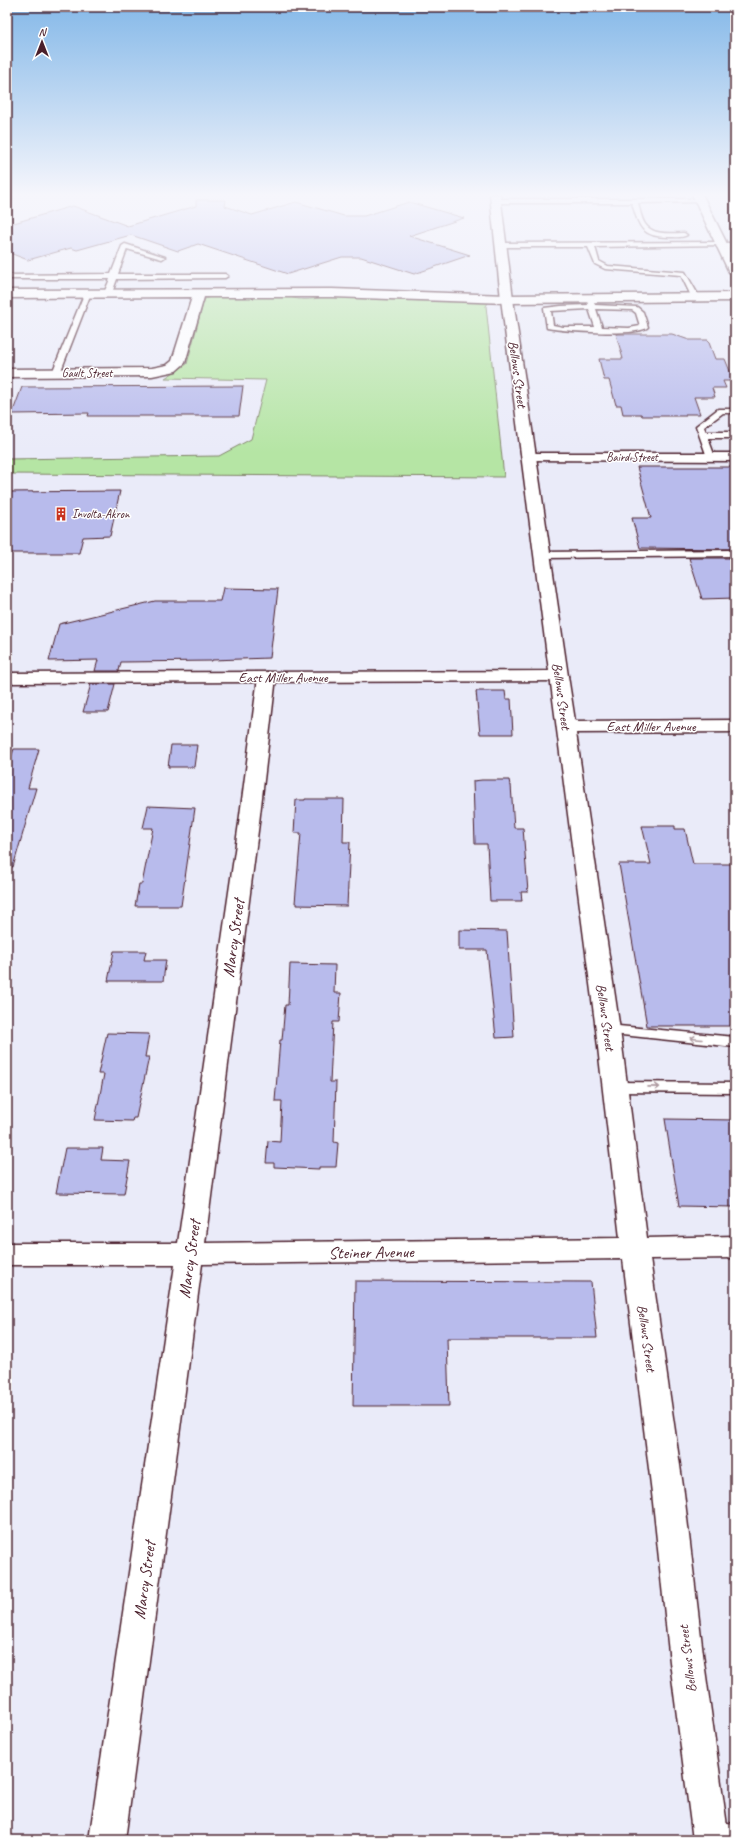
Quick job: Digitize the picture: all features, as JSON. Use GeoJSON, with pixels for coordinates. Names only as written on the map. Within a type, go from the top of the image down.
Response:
{"type":"FeatureCollection","features":[{"type":"Feature","properties":{"kind":"street","name":"Bellows Street"},"geometry":{"type":"LineString","coordinates":[[505,280],[608,1030],[614,1087],[668,1493],[687,1662],[719,1835]]}},
{"type":"Feature","properties":{"kind":"street"},"geometry":{"type":"LineString","coordinates":[[7,294],[332,293],[591,303],[735,297]]}},
{"type":"Feature","properties":{"kind":"street","name":"Gault Street"},"geometry":{"type":"LineString","coordinates":[[7,373],[152,372],[166,369],[178,364],[199,294]]}},
{"type":"Feature","properties":{"kind":"street","name":"Baird Street"},"geometry":{"type":"LineString","coordinates":[[529,457],[735,457]]}},
{"type":"Feature","properties":{"kind":"street","name":"East Miller Avenue"},"geometry":{"type":"LineString","coordinates":[[7,678],[559,676]]}},
{"type":"Feature","properties":{"kind":"street","name":"Marcy Street"},"geometry":{"type":"LineString","coordinates":[[107,1840],[190,1254],[249,823],[267,677]]}},
{"type":"Feature","properties":{"kind":"street","name":"East Miller Avenue"},"geometry":{"type":"LineString","coordinates":[[566,727],[735,726]]}},
{"type":"Feature","properties":{"kind":"street","name":"Steiner Avenue"},"geometry":{"type":"LineString","coordinates":[[7,1254],[190,1254],[735,1247]]}},
{"type":"Feature","properties":{"kind":"lane"},"geometry":{"type":"LineString","coordinates":[[108,293],[113,280]]}},
{"type":"Feature","properties":{"kind":"lane"},"geometry":{"type":"LineString","coordinates":[[687,280],[696,298]]}},
{"type":"Feature","properties":{"kind":"lane"},"geometry":{"type":"LineString","coordinates":[[56,373],[87,293]]}},
{"type":"Feature","properties":{"kind":"lane"},"geometry":{"type":"LineString","coordinates":[[591,303],[599,329]]}},
{"type":"Feature","properties":{"kind":"lane"},"geometry":{"type":"LineString","coordinates":[[591,303],[636,309],[639,312],[644,327],[642,329],[635,330],[599,329],[554,328],[550,326],[547,310],[591,303]]}},
{"type":"Feature","properties":{"kind":"lane"},"geometry":{"type":"LineString","coordinates":[[711,457],[700,426],[721,411],[735,411]]}},
{"type":"Feature","properties":{"kind":"lane"},"geometry":{"type":"LineString","coordinates":[[703,435],[735,435]]}},
{"type":"Feature","properties":{"kind":"lane"},"geometry":{"type":"LineString","coordinates":[[543,555],[735,553]]}},
{"type":"Feature","properties":{"kind":"lane"},"geometry":{"type":"LineString","coordinates":[[608,1030],[735,1042]]}},
{"type":"Feature","properties":{"kind":"lane"},"geometry":{"type":"LineString","coordinates":[[614,1087],[735,1088]]}},
{"type":"Feature","properties":{"kind":"green space"},"geometry":{"type":"Polygon","coordinates":[[[213,296],[288,296],[305,300],[322,297],[482,301],[488,303],[486,306],[504,477],[7,474],[7,459],[219,456],[251,439],[266,380],[165,378],[187,364],[203,304],[205,299],[213,296]]]}},
{"type":"Feature","properties":{"kind":"building"},"geometry":{"type":"Polygon","coordinates":[[[616,334],[672,334],[689,340],[708,340],[715,359],[725,359],[734,381],[723,381],[726,388],[712,388],[715,397],[694,397],[700,414],[686,414],[686,416],[642,416],[641,414],[623,414],[621,405],[616,405],[609,380],[604,380],[599,359],[623,359],[616,334]]]}},
{"type":"Feature","properties":{"kind":"building"},"geometry":{"type":"Polygon","coordinates":[[[243,386],[239,416],[88,416],[89,413],[12,414],[22,387],[243,386]]]}},
{"type":"Feature","properties":{"kind":"building"},"geometry":{"type":"Polygon","coordinates":[[[637,467],[735,467],[735,549],[640,548],[632,518],[651,518],[637,467]]]}},
{"type":"Feature","properties":{"kind":"building","name":"Involta-Akron"},"geometry":{"type":"Polygon","coordinates":[[[120,491],[110,536],[83,537],[79,553],[7,553],[7,492],[120,491]]]}},
{"type":"Feature","properties":{"kind":"building"},"geometry":{"type":"Polygon","coordinates":[[[689,558],[735,558],[735,598],[702,599],[689,558]]]}},
{"type":"Feature","properties":{"kind":"building"},"geometry":{"type":"Polygon","coordinates":[[[223,588],[278,589],[270,658],[212,661],[121,662],[119,671],[95,671],[98,660],[49,661],[59,624],[155,601],[220,601],[223,588]]]}},
{"type":"Feature","properties":{"kind":"building"},"geometry":{"type":"Polygon","coordinates":[[[91,684],[115,684],[108,712],[83,712],[91,684]]]}},
{"type":"Feature","properties":{"kind":"building"},"geometry":{"type":"Polygon","coordinates":[[[476,691],[505,691],[506,699],[511,699],[513,734],[480,734],[476,691]]]}},
{"type":"Feature","properties":{"kind":"building"},"geometry":{"type":"Polygon","coordinates":[[[171,745],[197,745],[194,767],[168,767],[171,745]]]}},
{"type":"Feature","properties":{"kind":"building"},"geometry":{"type":"Polygon","coordinates":[[[14,749],[39,749],[28,788],[36,788],[13,867],[7,866],[7,757],[11,757],[14,749]]]}},
{"type":"Feature","properties":{"kind":"building"},"geometry":{"type":"Polygon","coordinates":[[[509,780],[511,785],[514,828],[523,828],[528,892],[521,892],[522,901],[490,901],[487,844],[475,844],[473,781],[509,780]]]}},
{"type":"Feature","properties":{"kind":"building"},"geometry":{"type":"Polygon","coordinates":[[[344,799],[343,842],[350,842],[347,906],[297,905],[297,903],[295,903],[301,833],[294,833],[296,800],[344,799]]]}},
{"type":"Feature","properties":{"kind":"building"},"geometry":{"type":"Polygon","coordinates":[[[148,806],[195,808],[181,906],[135,906],[139,884],[142,884],[153,828],[143,828],[148,806]]]}},
{"type":"Feature","properties":{"kind":"building"},"geometry":{"type":"Polygon","coordinates":[[[642,826],[675,826],[675,829],[685,829],[693,864],[735,864],[735,1026],[647,1026],[619,864],[651,864],[642,826]]]}},
{"type":"Feature","properties":{"kind":"building"},"geometry":{"type":"Polygon","coordinates":[[[459,930],[507,931],[514,1037],[496,1038],[487,950],[459,950],[459,930]]]}},
{"type":"Feature","properties":{"kind":"building"},"geometry":{"type":"Polygon","coordinates":[[[114,951],[146,951],[144,960],[166,960],[163,981],[108,981],[114,951]]]}},
{"type":"Feature","properties":{"kind":"building"},"geometry":{"type":"Polygon","coordinates":[[[290,964],[335,965],[334,993],[341,993],[339,1022],[333,1022],[330,1082],[336,1082],[334,1142],[338,1143],[336,1167],[319,1167],[319,1169],[274,1167],[274,1163],[266,1163],[268,1141],[280,1142],[282,1101],[275,1101],[280,1040],[282,1040],[285,1005],[288,1005],[290,964]]]}},
{"type":"Feature","properties":{"kind":"building"},"geometry":{"type":"Polygon","coordinates":[[[107,1033],[149,1034],[145,1057],[149,1057],[136,1118],[133,1118],[132,1121],[95,1120],[104,1074],[98,1074],[107,1033]]]}},
{"type":"Feature","properties":{"kind":"building"},"geometry":{"type":"Polygon","coordinates":[[[665,1119],[735,1120],[735,1207],[679,1206],[665,1119]]]}},
{"type":"Feature","properties":{"kind":"building"},"geometry":{"type":"Polygon","coordinates":[[[65,1148],[103,1148],[101,1160],[130,1161],[124,1194],[56,1193],[65,1148]]]}},
{"type":"Feature","properties":{"kind":"building"},"geometry":{"type":"Polygon","coordinates":[[[355,1281],[591,1282],[597,1338],[447,1338],[449,1406],[353,1406],[355,1281]]]}},
{"type":"Feature","properties":{"kind":"place","name":"Involta-Akron"},"geometry":{"type":"Point","coordinates":[61,514]}}]}
